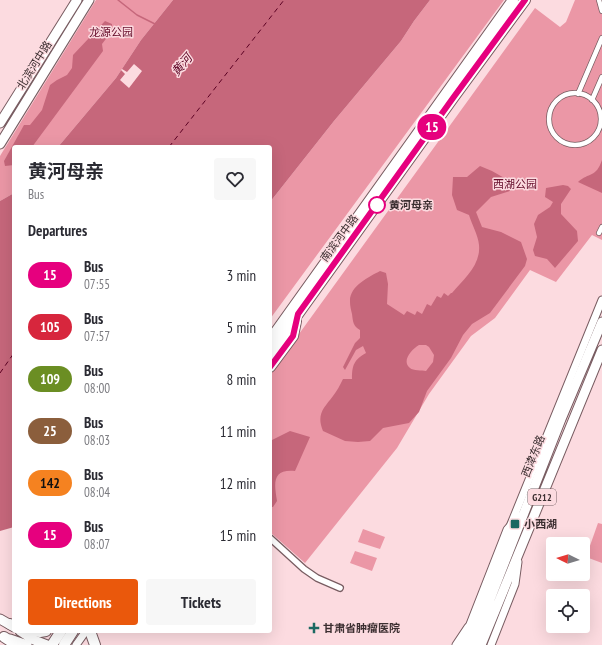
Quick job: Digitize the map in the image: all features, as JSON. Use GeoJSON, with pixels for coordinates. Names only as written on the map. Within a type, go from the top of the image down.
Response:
{"type":"FeatureCollection","features":[{"type":"Feature","properties":{"kind":"highway","name":"南滨河中路"},"geometry":{"type":"LineString","coordinates":[[272,337],[513,0]]}},
{"type":"Feature","properties":{"kind":"highway","name":"南滨河中路"},"geometry":{"type":"LineString","coordinates":[[272,350],[525,0]]}},
{"type":"Feature","properties":{"kind":"highway"},"geometry":{"type":"LineString","coordinates":[[272,364],[293,336],[298,314]]}},
{"type":"Feature","properties":{"kind":"highway"},"geometry":{"type":"LineString","coordinates":[[52,645],[60,633]]}},
{"type":"Feature","properties":{"kind":"highway"},"geometry":{"type":"LineString","coordinates":[[64,645],[72,633]]}},
{"type":"Feature","properties":{"kind":"highway"},"geometry":{"type":"LineString","coordinates":[[91,633],[95,645]]}},
{"type":"Feature","properties":{"kind":"highway"},"geometry":{"type":"LineString","coordinates":[[2,636],[16,645]]}},
{"type":"Feature","properties":{"kind":"main road","name":"北滨河中路"},"geometry":{"type":"LineString","coordinates":[[0,123],[77,0]]}},
{"type":"Feature","properties":{"kind":"main road","name":"北滨河中路"},"geometry":{"type":"LineString","coordinates":[[0,144],[89,0]]}},
{"type":"Feature","properties":{"kind":"main road","name":"西津东路"},"geometry":{"type":"LineString","coordinates":[[472,645],[561,419],[602,322]]}},
{"type":"Feature","properties":{"kind":"main road","name":"G212"},"geometry":{"type":"LineString","coordinates":[[482,645],[602,350]]}},
{"type":"Feature","properties":{"kind":"main road"},"geometry":{"type":"LineString","coordinates":[[463,645],[508,530],[525,510]]}},
{"type":"Feature","properties":{"kind":"main road"},"geometry":{"type":"LineString","coordinates":[[0,618],[12,625]]}},
{"type":"Feature","properties":{"kind":"main road"},"geometry":{"type":"LineString","coordinates":[[23,633],[34,640],[47,645]]}},
{"type":"Feature","properties":{"kind":"main road"},"geometry":{"type":"LineString","coordinates":[[2,636],[27,645]]}},
{"type":"Feature","properties":{"kind":"street"},"geometry":{"type":"LineString","coordinates":[[599,0],[602,11]]}},
{"type":"Feature","properties":{"kind":"street"},"geometry":{"type":"LineString","coordinates":[[578,94],[602,36]]}},
{"type":"Feature","properties":{"kind":"street"},"geometry":{"type":"LineString","coordinates":[[592,100],[602,77]]}},
{"type":"Feature","properties":{"kind":"street"},"geometry":{"type":"LineString","coordinates":[[578,94],[586,95],[592,100],[600,110],[602,120],[600,130],[594,138],[585,144],[575,146],[565,144],[556,138],[551,129],[549,119],[551,109],[557,100],[566,95],[578,94]]}},
{"type":"Feature","properties":{"kind":"street"},"geometry":{"type":"LineString","coordinates":[[599,233],[602,227]]}},
{"type":"Feature","properties":{"kind":"street","name":"西津东路"},"geometry":{"type":"LineString","coordinates":[[508,530],[602,300]]}},
{"type":"Feature","properties":{"kind":"street"},"geometry":{"type":"LineString","coordinates":[[272,540],[304,569],[317,578],[340,588]]}},
{"type":"Feature","properties":{"kind":"street"},"geometry":{"type":"LineString","coordinates":[[491,645],[514,584],[520,551]]}},
{"type":"Feature","properties":{"kind":"street"},"geometry":{"type":"LineString","coordinates":[[456,645],[471,622]]}},
{"type":"Feature","properties":{"kind":"street"},"geometry":{"type":"LineString","coordinates":[[76,645],[85,633]]}},
{"type":"Feature","properties":{"kind":"green space","name":"龙源公园"},"geometry":{"type":"Polygon","coordinates":[[[96,0],[173,0],[141,40],[116,78],[60,145],[12,145],[12,194],[0,201],[0,156],[96,0]]]}},
{"type":"Feature","properties":{"kind":"green space"},"geometry":{"type":"Polygon","coordinates":[[[430,0],[504,0],[272,316],[272,199],[334,121],[401,41],[430,0]]]}},
{"type":"Feature","properties":{"kind":"green space","name":"西湖公园"},"geometry":{"type":"Polygon","coordinates":[[[575,0],[602,0],[602,240],[592,235],[556,282],[530,270],[495,318],[471,336],[429,394],[397,448],[305,563],[272,534],[272,371],[535,8],[560,27],[566,22],[575,0]]]}},
{"type":"Feature","properties":{"kind":"green space"},"geometry":{"type":"Polygon","coordinates":[[[598,523],[602,524],[602,563],[590,558],[590,546],[598,523]]]}},
{"type":"Feature","properties":{"kind":"green space"},"geometry":{"type":"Polygon","coordinates":[[[363,529],[385,537],[380,549],[358,542],[363,529]]]}},
{"type":"Feature","properties":{"kind":"green space"},"geometry":{"type":"Polygon","coordinates":[[[355,551],[377,558],[372,571],[350,563],[355,551]]]}},
{"type":"Feature","properties":{"kind":"water","name":"黄河"},"geometry":{"type":"Polygon","coordinates":[[[173,0],[430,0],[401,41],[334,121],[272,199],[272,145],[60,145],[116,78],[141,40],[173,0]]]}},
{"type":"Feature","properties":{"kind":"water"},"geometry":{"type":"Polygon","coordinates":[[[105,21],[112,24],[112,31],[102,44],[103,51],[33,145],[13,145],[24,125],[30,125],[42,110],[50,85],[67,75],[72,68],[73,55],[105,21]]]}},
{"type":"Feature","properties":{"kind":"water"},"geometry":{"type":"Polygon","coordinates":[[[12,147],[12,165],[5,166],[4,161],[12,147]]]}},
{"type":"Feature","properties":{"kind":"water"},"geometry":{"type":"Polygon","coordinates":[[[602,160],[602,193],[578,182],[595,172],[600,166],[602,160]]]}},
{"type":"Feature","properties":{"kind":"water"},"geometry":{"type":"Polygon","coordinates":[[[480,166],[513,183],[513,190],[491,197],[476,212],[482,227],[501,232],[521,242],[527,259],[525,266],[490,313],[472,324],[463,335],[451,358],[427,391],[419,412],[409,423],[383,428],[370,441],[345,441],[323,431],[320,420],[324,408],[336,392],[343,379],[352,379],[354,363],[366,353],[363,346],[356,350],[345,370],[343,367],[355,343],[360,338],[360,330],[354,324],[350,304],[351,296],[356,287],[365,279],[380,271],[386,273],[388,284],[387,304],[404,315],[407,311],[415,315],[417,311],[422,314],[427,304],[431,306],[437,296],[441,298],[444,293],[448,296],[452,293],[471,271],[477,259],[479,245],[469,215],[457,210],[452,195],[453,177],[467,177],[480,166]],[[419,345],[408,355],[407,362],[411,369],[426,371],[433,362],[434,355],[426,345],[419,345]]]}},
{"type":"Feature","properties":{"kind":"water"},"geometry":{"type":"Polygon","coordinates":[[[563,185],[568,186],[571,189],[561,204],[561,214],[577,231],[578,241],[555,268],[547,259],[535,256],[533,250],[537,237],[534,224],[538,215],[550,207],[553,202],[545,197],[546,188],[563,185]]]}},
{"type":"Feature","properties":{"kind":"water"},"geometry":{"type":"Polygon","coordinates":[[[12,194],[12,528],[0,531],[0,201],[12,194]]]}},
{"type":"Feature","properties":{"kind":"water"},"geometry":{"type":"Polygon","coordinates":[[[290,431],[310,437],[295,471],[282,472],[276,478],[275,488],[277,501],[273,507],[272,507],[272,440],[290,431]]]}},
{"type":"Feature","properties":{"kind":"pier"},"geometry":{"type":"Polygon","coordinates":[[[134,64],[142,71],[129,88],[120,80],[125,74],[121,70],[122,69],[127,72],[134,64]]]}},
{"type":"Feature","properties":{"kind":"waterway"},"geometry":{"type":"LineString","coordinates":[[118,0],[137,15],[155,24]]}},
{"type":"Feature","properties":{"kind":"ferry route"},"geometry":{"type":"LineString","coordinates":[[171,145],[284,0]]}},
{"type":"Feature","properties":{"kind":"ferry route"},"geometry":{"type":"LineString","coordinates":[[0,373],[12,356]]}},
{"type":"Feature","properties":{"kind":"bus line","name":"15"},"geometry":{"type":"LineString","coordinates":[[272,364],[293,336],[298,314],[358,232],[425,136],[525,0]]}},
{"type":"Feature","properties":{"kind":"place","name":"黄河母亲"},"geometry":{"type":"Point","coordinates":[377,205]}},
{"type":"Feature","properties":{"kind":"place","name":"小西湖"},"geometry":{"type":"Point","coordinates":[515,524]}},
{"type":"Feature","properties":{"kind":"place","name":"甘肃省肿瘤医院"},"geometry":{"type":"Point","coordinates":[314,628]}}]}
